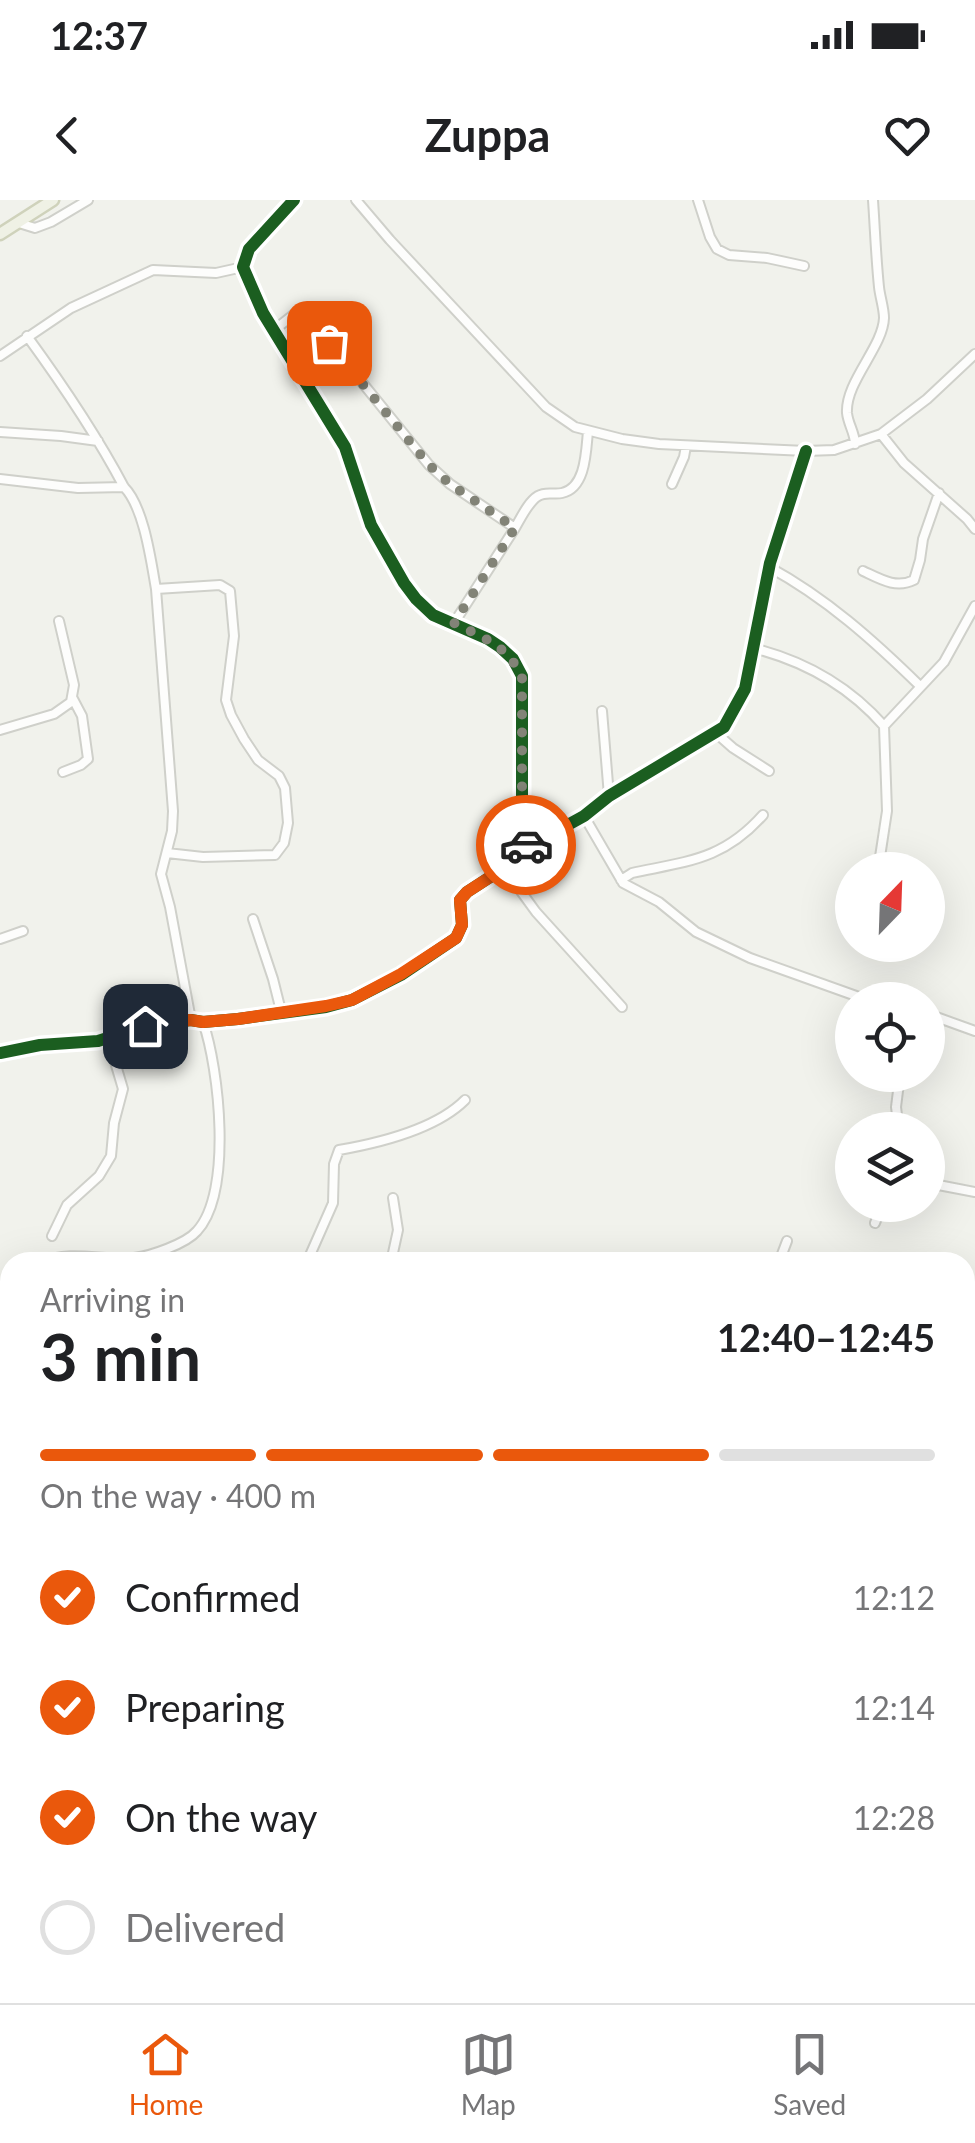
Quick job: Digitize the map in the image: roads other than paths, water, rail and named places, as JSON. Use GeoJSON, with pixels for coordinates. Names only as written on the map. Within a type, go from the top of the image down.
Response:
{"type":"FeatureCollection","features":[{"type":"Feature","properties":{"kind":"main road"},"geometry":{"type":"LineString","coordinates":[[0,234],[53,200]]}},
{"type":"Feature","properties":{"kind":"street"},"geometry":{"type":"LineString","coordinates":[[18,223],[36,228],[88,200]]}},
{"type":"Feature","properties":{"kind":"street"},"geometry":{"type":"LineString","coordinates":[[294,200],[249,249],[243,267],[263,314],[345,448],[371,525],[404,583],[433,615],[500,647],[522,676],[522,809],[526,848]]}},
{"type":"Feature","properties":{"kind":"street"},"geometry":{"type":"LineString","coordinates":[[356,200],[546,407],[567,423],[588,431],[658,444],[834,450],[881,434],[975,354]]}},
{"type":"Feature","properties":{"kind":"street"},"geometry":{"type":"LineString","coordinates":[[698,200],[717,249],[728,255],[804,266]]}},
{"type":"Feature","properties":{"kind":"street"},"geometry":{"type":"LineString","coordinates":[[855,444],[847,413],[850,399],[884,319],[873,200]]}},
{"type":"Feature","properties":{"kind":"street"},"geometry":{"type":"LineString","coordinates":[[0,356],[71,308],[153,270],[216,273],[243,267]]}},
{"type":"Feature","properties":{"kind":"street"},"geometry":{"type":"LineString","coordinates":[[273,330],[297,312],[305,312],[429,465],[515,528]]}},
{"type":"Feature","properties":{"kind":"street"},"geometry":{"type":"LineString","coordinates":[[28,336],[130,493],[141,524],[156,590],[173,812],[161,874],[190,1020]]}},
{"type":"Feature","properties":{"kind":"street"},"geometry":{"type":"LineString","coordinates":[[454,623],[535,497],[567,491],[579,480],[588,431]]}},
{"type":"Feature","properties":{"kind":"street"},"geometry":{"type":"LineString","coordinates":[[0,432],[98,441]]}},
{"type":"Feature","properties":{"kind":"street"},"geometry":{"type":"LineString","coordinates":[[881,434],[904,462],[975,529]]}},
{"type":"Feature","properties":{"kind":"street"},"geometry":{"type":"LineString","coordinates":[[672,484],[686,446]]}},
{"type":"Feature","properties":{"kind":"street"},"geometry":{"type":"LineString","coordinates":[[0,1053],[98,1041],[145,1026],[203,1022],[352,1000],[456,938],[462,925],[460,900],[467,892],[526,848],[724,727],[745,689],[769,567],[806,451]]}},
{"type":"Feature","properties":{"kind":"street"},"geometry":{"type":"LineString","coordinates":[[0,479],[78,488],[124,486]]}},
{"type":"Feature","properties":{"kind":"street"},"geometry":{"type":"LineString","coordinates":[[863,571],[896,584],[914,580],[938,494]]}},
{"type":"Feature","properties":{"kind":"street"},"geometry":{"type":"LineString","coordinates":[[769,567],[829,604],[920,686]]}},
{"type":"Feature","properties":{"kind":"street"},"geometry":{"type":"LineString","coordinates":[[156,590],[220,585],[230,591],[234,636],[226,700],[258,760],[280,776],[288,823],[284,844],[275,855],[167,854]]}},
{"type":"Feature","properties":{"kind":"street"},"geometry":{"type":"LineString","coordinates":[[884,726],[944,662],[975,606]]}},
{"type":"Feature","properties":{"kind":"street"},"geometry":{"type":"LineString","coordinates":[[0,730],[54,714],[71,702],[74,686],[59,621]]}},
{"type":"Feature","properties":{"kind":"street"},"geometry":{"type":"LineString","coordinates":[[753,648],[822,675],[850,692],[884,726],[888,812],[881,852]]}},
{"type":"Feature","properties":{"kind":"street"},"geometry":{"type":"LineString","coordinates":[[63,772],[88,759],[82,716],[72,696]]}},
{"type":"Feature","properties":{"kind":"street"},"geometry":{"type":"LineString","coordinates":[[602,711],[609,796]]}},
{"type":"Feature","properties":{"kind":"street"},"geometry":{"type":"LineString","coordinates":[[716,733],[769,771]]}},
{"type":"Feature","properties":{"kind":"street"},"geometry":{"type":"LineString","coordinates":[[621,880],[632,872],[711,855],[735,841],[763,814]]}},
{"type":"Feature","properties":{"kind":"street"},"geometry":{"type":"LineString","coordinates":[[584,816],[621,880],[659,902],[711,941],[835,988]]}},
{"type":"Feature","properties":{"kind":"street"},"geometry":{"type":"LineString","coordinates":[[504,868],[536,912],[622,1006]]}},
{"type":"Feature","properties":{"kind":"street"},"geometry":{"type":"LineString","coordinates":[[252,918],[281,1011]]}},
{"type":"Feature","properties":{"kind":"street"},"geometry":{"type":"LineString","coordinates":[[0,938],[23,931]]}},
{"type":"Feature","properties":{"kind":"street"},"geometry":{"type":"LineString","coordinates":[[945,1020],[975,1030]]}},
{"type":"Feature","properties":{"kind":"street"},"geometry":{"type":"LineString","coordinates":[[160,1252],[197,1232],[208,1212],[216,1183],[220,1152],[215,1067],[203,1022]]}},
{"type":"Feature","properties":{"kind":"street"},"geometry":{"type":"LineString","coordinates":[[52,1236],[67,1205],[99,1176],[111,1156],[123,1090],[108,1038]]}},
{"type":"Feature","properties":{"kind":"street"},"geometry":{"type":"LineString","coordinates":[[311,1252],[333,1203],[334,1164],[339,1150],[424,1126],[447,1115],[464,1100]]}},
{"type":"Feature","properties":{"kind":"street"},"geometry":{"type":"LineString","coordinates":[[945,1187],[975,1192]]}},
{"type":"Feature","properties":{"kind":"street"},"geometry":{"type":"LineString","coordinates":[[393,1252],[398,1230],[394,1198]]}},
{"type":"Feature","properties":{"kind":"street"},"geometry":{"type":"LineString","coordinates":[[783,1252],[787,1241]]}}]}
